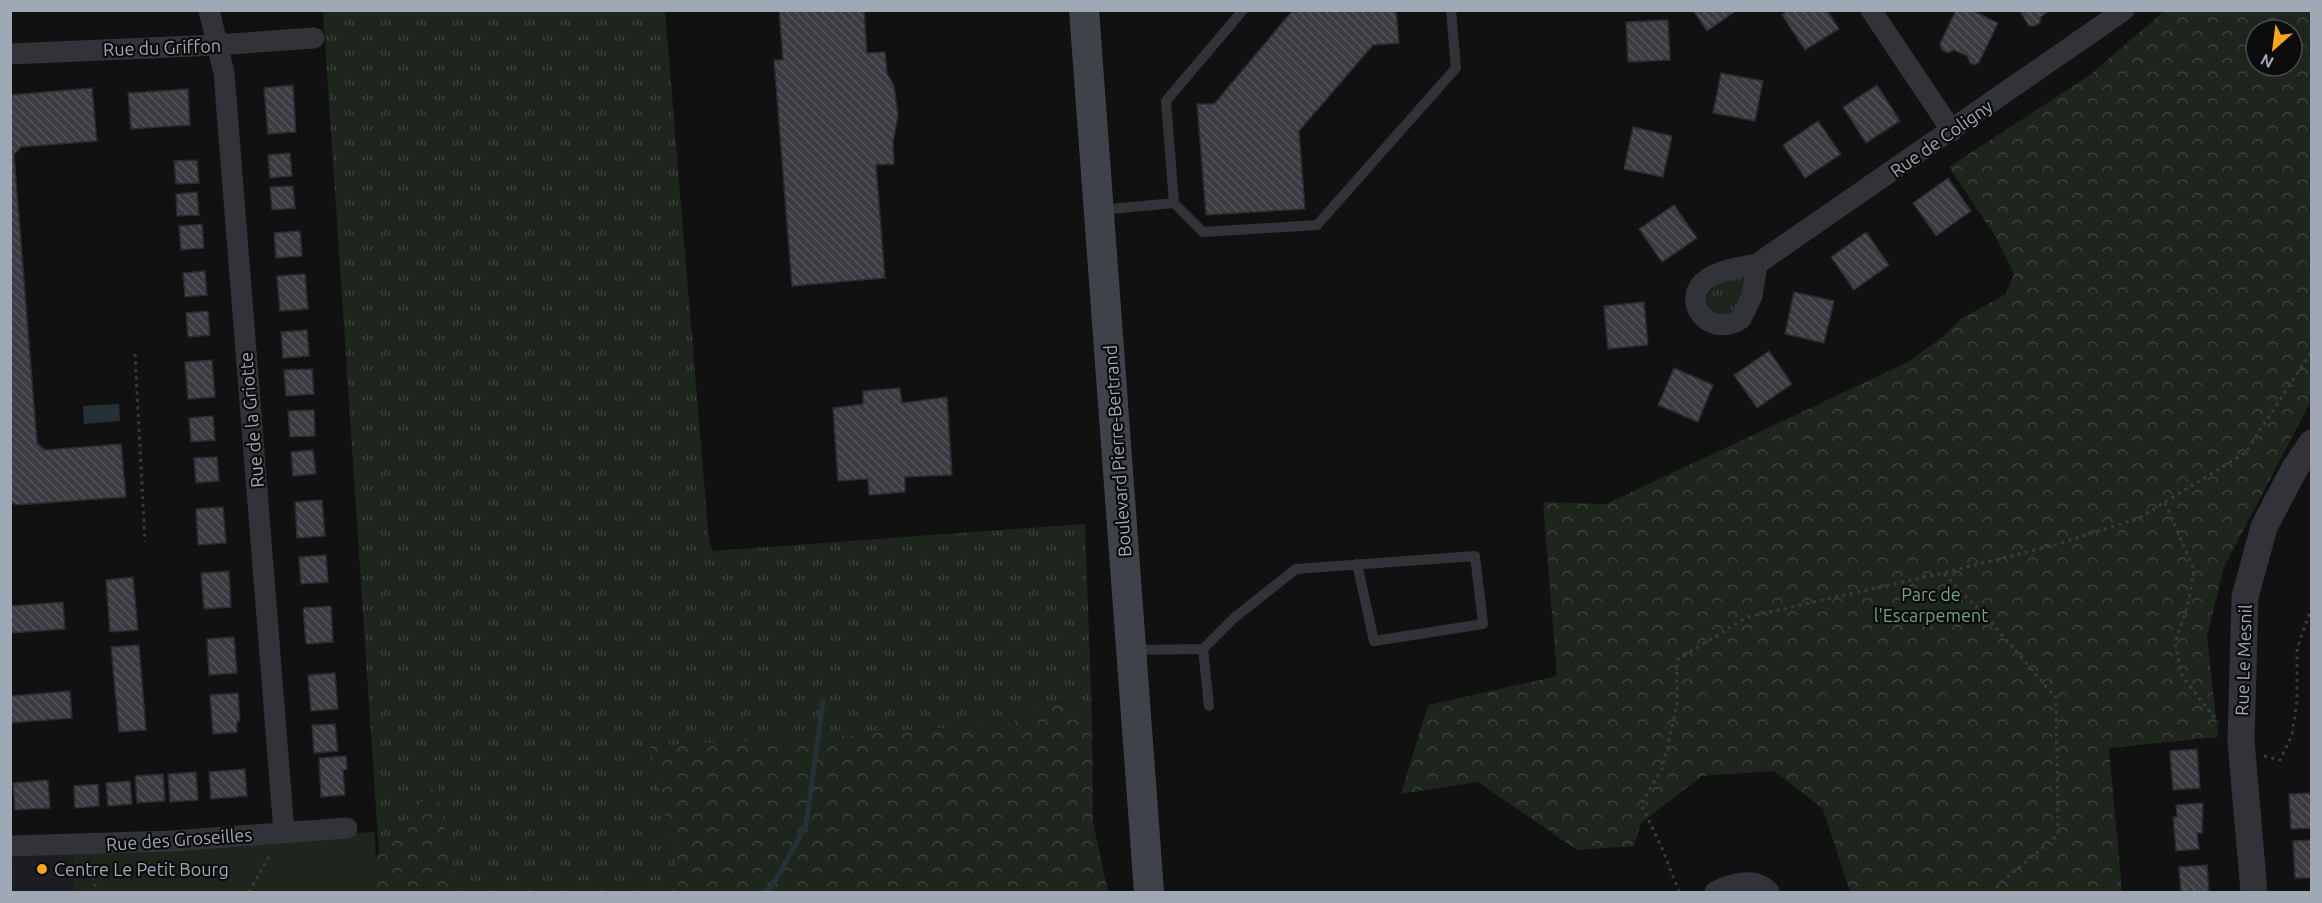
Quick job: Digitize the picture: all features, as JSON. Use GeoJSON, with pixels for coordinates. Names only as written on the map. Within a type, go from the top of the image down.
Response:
{"type":"FeatureCollection","features":[{"type":"Feature","properties":{"kind":"main road","name":"Boulevard Pierre-Bertrand"},"geometry":{"type":"LineString","coordinates":[[1084,10],[1149,892]]}},
{"type":"Feature","properties":{"kind":"street","name":"Rue de la Griotte"},"geometry":{"type":"LineString","coordinates":[[209,10],[224,73],[282,832]]}},
{"type":"Feature","properties":{"kind":"street"},"geometry":{"type":"LineString","coordinates":[[1871,10],[1952,131]]}},
{"type":"Feature","properties":{"kind":"street","name":"Rue de Coligny"},"geometry":{"type":"LineString","coordinates":[[1756,264],[1952,131],[2124,10]]}},
{"type":"Feature","properties":{"kind":"street","name":"Rue du Griffon"},"geometry":{"type":"LineString","coordinates":[[10,54],[217,45],[314,38]]}},
{"type":"Feature","properties":{"kind":"street","name":"Rue Le Mesnil"},"geometry":{"type":"LineString","coordinates":[[2254,892],[2241,741],[2245,597],[2264,526],[2295,468],[2312,443]]}},
{"type":"Feature","properties":{"kind":"street","name":"Rue des Groseilles"},"geometry":{"type":"LineString","coordinates":[[10,846],[173,841],[347,828]]}},
{"type":"Feature","properties":{"kind":"street"},"geometry":{"type":"LineString","coordinates":[[1715,892],[1730,884],[1750,883],[1766,888],[1769,892]]}},
{"type":"Feature","properties":{"kind":"lane"},"geometry":{"type":"LineString","coordinates":[[1244,10],[1166,101],[1174,203],[1203,232],[1317,225],[1456,68],[1451,10]]}},
{"type":"Feature","properties":{"kind":"lane"},"geometry":{"type":"LineString","coordinates":[[1100,210],[1174,203]]}},
{"type":"Feature","properties":{"kind":"lane"},"geometry":{"type":"LineString","coordinates":[[1131,650],[1203,649],[1234,618],[1296,570],[1357,564],[1475,556],[1483,624],[1374,641],[1357,564]]}},
{"type":"Feature","properties":{"kind":"lane"},"geometry":{"type":"LineString","coordinates":[[1203,649],[1209,706]]}},
{"type":"Feature","properties":{"kind":"path"},"geometry":{"type":"LineString","coordinates":[[1679,892],[1662,848],[1641,804],[1662,769],[1677,705],[1677,660],[1747,617],[1943,573],[2058,544],[2139,518],[2245,453],[2312,351]]}},
{"type":"Feature","properties":{"kind":"path"},"geometry":{"type":"LineString","coordinates":[[135,354],[145,542]]}},
{"type":"Feature","properties":{"kind":"path"},"geometry":{"type":"LineString","coordinates":[[1943,573],[1990,621],[2056,698],[2058,835],[1998,885],[1995,892]]}},
{"type":"Feature","properties":{"kind":"path"},"geometry":{"type":"LineString","coordinates":[[249,892],[282,832]]}},
{"type":"Feature","properties":{"kind":"path"},"geometry":{"type":"LineString","coordinates":[[84,845],[97,892]]}},
{"type":"Feature","properties":{"kind":"shaded area"},"geometry":{"type":"Polygon","coordinates":[[[119,404],[120,421],[84,424],[83,406],[119,404]]]}},
{"type":"Feature","properties":{"kind":"shaded area","name":"Centre Le Petit Bourg"},"geometry":{"type":"Polygon","coordinates":[[[74,845],[73,892],[11,892],[10,846],[74,845]]]}},
{"type":"Feature","properties":{"kind":"green space"},"geometry":{"type":"Polygon","coordinates":[[[323,11],[665,11],[709,542],[713,551],[1085,524],[1092,718],[1068,704],[1047,703],[1010,723],[794,739],[650,746],[678,872],[677,892],[457,892],[436,784],[379,854],[323,11]]]}},
{"type":"Feature","properties":{"kind":"green space","name":"Parc de l'Escarpement"},"geometry":{"type":"Polygon","coordinates":[[[2164,11],[2311,11],[2311,401],[2224,567],[2207,637],[2218,737],[2109,748],[2122,892],[1850,892],[1823,809],[1774,771],[1702,776],[1641,823],[1634,846],[1577,850],[1478,782],[1401,794],[1428,705],[1557,676],[1543,502],[1606,504],[1908,362],[1941,338],[1962,318],[2006,294],[2014,274],[1997,239],[1949,167],[2090,75],[2164,11]]]}},
{"type":"Feature","properties":{"kind":"green space"},"geometry":{"type":"Polygon","coordinates":[[[1748,273],[1738,310],[1732,316],[1716,317],[1708,304],[1707,297],[1710,292],[1721,283],[1748,273]]]}},
{"type":"Feature","properties":{"kind":"green space"},"geometry":{"type":"Polygon","coordinates":[[[1047,703],[1068,704],[1092,718],[1093,823],[1108,892],[677,892],[678,872],[650,746],[794,739],[1010,723],[1047,703]]]}},
{"type":"Feature","properties":{"kind":"green space"},"geometry":{"type":"Polygon","coordinates":[[[436,784],[457,892],[369,892],[366,869],[436,784]]]}},
{"type":"Feature","properties":{"kind":"green space"},"geometry":{"type":"Polygon","coordinates":[[[375,832],[377,892],[73,892],[74,845],[375,832]]]}},
{"type":"Feature","properties":{"kind":"building"},"geometry":{"type":"Polygon","coordinates":[[[779,10],[864,10],[867,53],[885,52],[887,73],[894,86],[898,116],[893,142],[894,164],[876,165],[885,278],[792,286],[774,60],[783,60],[779,10]]]}},
{"type":"Feature","properties":{"kind":"building"},"geometry":{"type":"Polygon","coordinates":[[[1293,10],[1396,10],[1399,43],[1373,45],[1299,131],[1305,209],[1206,215],[1197,104],[1214,104],[1293,10]]]}},
{"type":"Feature","properties":{"kind":"building"},"geometry":{"type":"Polygon","coordinates":[[[1693,10],[1737,10],[1707,31],[1693,10]]]}},
{"type":"Feature","properties":{"kind":"building"},"geometry":{"type":"Polygon","coordinates":[[[1788,10],[1827,10],[1839,29],[1805,50],[1782,15],[1788,10]]]}},
{"type":"Feature","properties":{"kind":"building"},"geometry":{"type":"Polygon","coordinates":[[[1956,10],[1971,10],[1998,23],[1979,62],[1975,65],[1970,63],[1967,56],[1954,50],[1948,53],[1942,50],[1940,44],[1956,10]]]}},
{"type":"Feature","properties":{"kind":"building"},"geometry":{"type":"Polygon","coordinates":[[[2019,10],[2050,10],[2041,17],[2040,23],[2029,26],[2019,10]]]}},
{"type":"Feature","properties":{"kind":"building"},"geometry":{"type":"Polygon","coordinates":[[[1668,20],[1670,60],[1628,62],[1626,22],[1668,20]]]}},
{"type":"Feature","properties":{"kind":"building"},"geometry":{"type":"Polygon","coordinates":[[[1721,73],[1763,81],[1755,121],[1713,113],[1721,73]]]}},
{"type":"Feature","properties":{"kind":"building"},"geometry":{"type":"Polygon","coordinates":[[[293,85],[296,132],[268,134],[264,88],[293,85]]]}},
{"type":"Feature","properties":{"kind":"building"},"geometry":{"type":"Polygon","coordinates":[[[1877,85],[1900,121],[1866,143],[1843,107],[1877,85]]]}},
{"type":"Feature","properties":{"kind":"building"},"geometry":{"type":"Polygon","coordinates":[[[92,88],[97,141],[21,147],[14,155],[37,443],[45,450],[121,444],[126,497],[16,505],[10,501],[10,95],[92,88]]]}},
{"type":"Feature","properties":{"kind":"building"},"geometry":{"type":"Polygon","coordinates":[[[188,89],[190,125],[131,129],[128,93],[188,89]]]}},
{"type":"Feature","properties":{"kind":"building"},"geometry":{"type":"Polygon","coordinates":[[[1818,121],[1841,154],[1805,178],[1783,145],[1818,121]]]}},
{"type":"Feature","properties":{"kind":"building"},"geometry":{"type":"Polygon","coordinates":[[[1633,127],[1672,136],[1663,177],[1624,169],[1633,127]]]}},
{"type":"Feature","properties":{"kind":"building"},"geometry":{"type":"Polygon","coordinates":[[[290,153],[292,176],[270,178],[268,155],[290,153]]]}},
{"type":"Feature","properties":{"kind":"building"},"geometry":{"type":"Polygon","coordinates":[[[197,160],[199,183],[176,184],[174,161],[197,160]]]}},
{"type":"Feature","properties":{"kind":"building"},"geometry":{"type":"Polygon","coordinates":[[[1948,178],[1971,211],[1936,236],[1913,203],[1948,178]]]}},
{"type":"Feature","properties":{"kind":"building"},"geometry":{"type":"Polygon","coordinates":[[[293,186],[295,208],[272,210],[270,187],[293,186]]]}},
{"type":"Feature","properties":{"kind":"building"},"geometry":{"type":"Polygon","coordinates":[[[197,192],[199,215],[177,216],[176,194],[197,192]]]}},
{"type":"Feature","properties":{"kind":"building"},"geometry":{"type":"Polygon","coordinates":[[[1674,205],[1697,238],[1662,262],[1639,229],[1674,205]]]}},
{"type":"Feature","properties":{"kind":"building"},"geometry":{"type":"Polygon","coordinates":[[[202,224],[204,248],[181,250],[179,226],[202,224]]]}},
{"type":"Feature","properties":{"kind":"building"},"geometry":{"type":"Polygon","coordinates":[[[300,231],[302,256],[276,258],[274,233],[300,231]]]}},
{"type":"Feature","properties":{"kind":"building"},"geometry":{"type":"Polygon","coordinates":[[[1866,232],[1889,265],[1854,290],[1831,257],[1866,232]]]}},
{"type":"Feature","properties":{"kind":"building"},"geometry":{"type":"Polygon","coordinates":[[[205,271],[207,295],[185,297],[183,273],[205,271]]]}},
{"type":"Feature","properties":{"kind":"building"},"geometry":{"type":"Polygon","coordinates":[[[305,274],[308,309],[280,311],[277,276],[305,274]]]}},
{"type":"Feature","properties":{"kind":"building"},"geometry":{"type":"Polygon","coordinates":[[[1794,292],[1834,301],[1824,343],[1785,334],[1794,292]]]}},
{"type":"Feature","properties":{"kind":"building"},"geometry":{"type":"Polygon","coordinates":[[[1644,302],[1648,345],[1608,349],[1604,306],[1644,302]]]}},
{"type":"Feature","properties":{"kind":"building"},"geometry":{"type":"Polygon","coordinates":[[[208,311],[210,335],[188,337],[186,313],[208,311]]]}},
{"type":"Feature","properties":{"kind":"building"},"geometry":{"type":"Polygon","coordinates":[[[307,330],[309,356],[283,358],[281,332],[307,330]]]}},
{"type":"Feature","properties":{"kind":"building"},"geometry":{"type":"Polygon","coordinates":[[[1769,351],[1792,384],[1757,408],[1734,375],[1769,351]]]}},
{"type":"Feature","properties":{"kind":"building"},"geometry":{"type":"Polygon","coordinates":[[[212,360],[215,397],[188,399],[185,362],[212,360]]]}},
{"type":"Feature","properties":{"kind":"building"},"geometry":{"type":"Polygon","coordinates":[[[1674,368],[1713,385],[1698,422],[1658,405],[1674,368]]]}},
{"type":"Feature","properties":{"kind":"building"},"geometry":{"type":"Polygon","coordinates":[[[312,369],[314,394],[286,396],[284,370],[312,369]]]}},
{"type":"Feature","properties":{"kind":"building"},"geometry":{"type":"Polygon","coordinates":[[[900,388],[902,403],[947,397],[952,475],[905,477],[905,492],[869,495],[868,479],[838,481],[833,408],[863,404],[863,391],[900,388]]]}},
{"type":"Feature","properties":{"kind":"building"},"geometry":{"type":"Polygon","coordinates":[[[314,410],[315,436],[290,437],[288,411],[314,410]]]}},
{"type":"Feature","properties":{"kind":"building"},"geometry":{"type":"Polygon","coordinates":[[[213,416],[215,440],[191,442],[189,418],[213,416]]]}},
{"type":"Feature","properties":{"kind":"building"},"geometry":{"type":"Polygon","coordinates":[[[313,450],[316,474],[293,476],[291,452],[313,450]]]}},
{"type":"Feature","properties":{"kind":"building"},"geometry":{"type":"Polygon","coordinates":[[[217,457],[219,481],[196,483],[194,458],[217,457]]]}},
{"type":"Feature","properties":{"kind":"building"},"geometry":{"type":"Polygon","coordinates":[[[322,500],[325,536],[297,538],[295,502],[322,500]]]}},
{"type":"Feature","properties":{"kind":"building"},"geometry":{"type":"Polygon","coordinates":[[[223,507],[226,543],[198,545],[196,509],[223,507]]]}},
{"type":"Feature","properties":{"kind":"building"},"geometry":{"type":"Polygon","coordinates":[[[326,555],[328,582],[301,584],[299,557],[326,555]]]}},
{"type":"Feature","properties":{"kind":"building"},"geometry":{"type":"Polygon","coordinates":[[[229,571],[231,607],[204,609],[201,573],[229,571]]]}},
{"type":"Feature","properties":{"kind":"building"},"geometry":{"type":"Polygon","coordinates":[[[133,577],[138,630],[110,632],[106,580],[133,577]]]}},
{"type":"Feature","properties":{"kind":"building"},"geometry":{"type":"Polygon","coordinates":[[[63,602],[65,629],[10,633],[10,606],[63,602]]]}},
{"type":"Feature","properties":{"kind":"building"},"geometry":{"type":"Polygon","coordinates":[[[331,606],[333,642],[306,644],[303,608],[331,606]]]}},
{"type":"Feature","properties":{"kind":"building"},"geometry":{"type":"Polygon","coordinates":[[[234,637],[237,673],[209,675],[207,639],[234,637]]]}},
{"type":"Feature","properties":{"kind":"building"},"geometry":{"type":"Polygon","coordinates":[[[139,645],[146,730],[119,732],[111,647],[139,645]]]}},
{"type":"Feature","properties":{"kind":"building"},"geometry":{"type":"Polygon","coordinates":[[[335,673],[338,709],[311,711],[308,675],[335,673]]]}},
{"type":"Feature","properties":{"kind":"building"},"geometry":{"type":"Polygon","coordinates":[[[70,691],[72,718],[10,723],[10,696],[70,691]]]}},
{"type":"Feature","properties":{"kind":"building"},"geometry":{"type":"Polygon","coordinates":[[[238,693],[240,721],[237,721],[237,732],[213,734],[210,695],[238,693]]]}},
{"type":"Feature","properties":{"kind":"building"},"geometry":{"type":"Polygon","coordinates":[[[335,724],[338,751],[314,753],[312,725],[335,724]]]}},
{"type":"Feature","properties":{"kind":"building"},"geometry":{"type":"Polygon","coordinates":[[[2197,749],[2200,788],[2173,790],[2170,751],[2197,749]]]}},
{"type":"Feature","properties":{"kind":"building"},"geometry":{"type":"Polygon","coordinates":[[[346,756],[347,769],[343,770],[345,795],[321,797],[319,758],[346,756]]]}},
{"type":"Feature","properties":{"kind":"building"},"geometry":{"type":"Polygon","coordinates":[[[245,769],[247,796],[211,799],[209,772],[245,769]]]}},
{"type":"Feature","properties":{"kind":"building"},"geometry":{"type":"Polygon","coordinates":[[[196,772],[198,800],[170,802],[168,774],[196,772]]]}},
{"type":"Feature","properties":{"kind":"building"},"geometry":{"type":"Polygon","coordinates":[[[163,774],[165,801],[137,803],[135,776],[163,774]]]}},
{"type":"Feature","properties":{"kind":"building"},"geometry":{"type":"Polygon","coordinates":[[[48,780],[50,808],[15,810],[13,783],[48,780]]]}},
{"type":"Feature","properties":{"kind":"building"},"geometry":{"type":"Polygon","coordinates":[[[130,781],[132,804],[108,806],[106,783],[130,781]]]}},
{"type":"Feature","properties":{"kind":"building"},"geometry":{"type":"Polygon","coordinates":[[[98,784],[99,806],[75,808],[74,786],[98,784]]]}},
{"type":"Feature","properties":{"kind":"building"},"geometry":{"type":"Polygon","coordinates":[[[2312,793],[2312,828],[2291,829],[2289,794],[2312,793]]]}},
{"type":"Feature","properties":{"kind":"building"},"geometry":{"type":"Polygon","coordinates":[[[2203,803],[2202,833],[2197,833],[2199,849],[2176,851],[2173,817],[2177,817],[2176,805],[2203,803]]]}},
{"type":"Feature","properties":{"kind":"building"},"geometry":{"type":"Polygon","coordinates":[[[2312,840],[2312,878],[2295,878],[2293,841],[2312,840]]]}},
{"type":"Feature","properties":{"kind":"building"},"geometry":{"type":"Polygon","coordinates":[[[2207,865],[2209,892],[2181,892],[2179,867],[2207,865]]]}},
{"type":"Feature","properties":{"kind":"waterway"},"geometry":{"type":"LineString","coordinates":[[763,892],[771,888],[806,826],[823,701]]}},
{"type":"Feature","properties":{"kind":"place","name":"Centre Le Petit Bourg"},"geometry":{"type":"Point","coordinates":[42,869]}}]}
